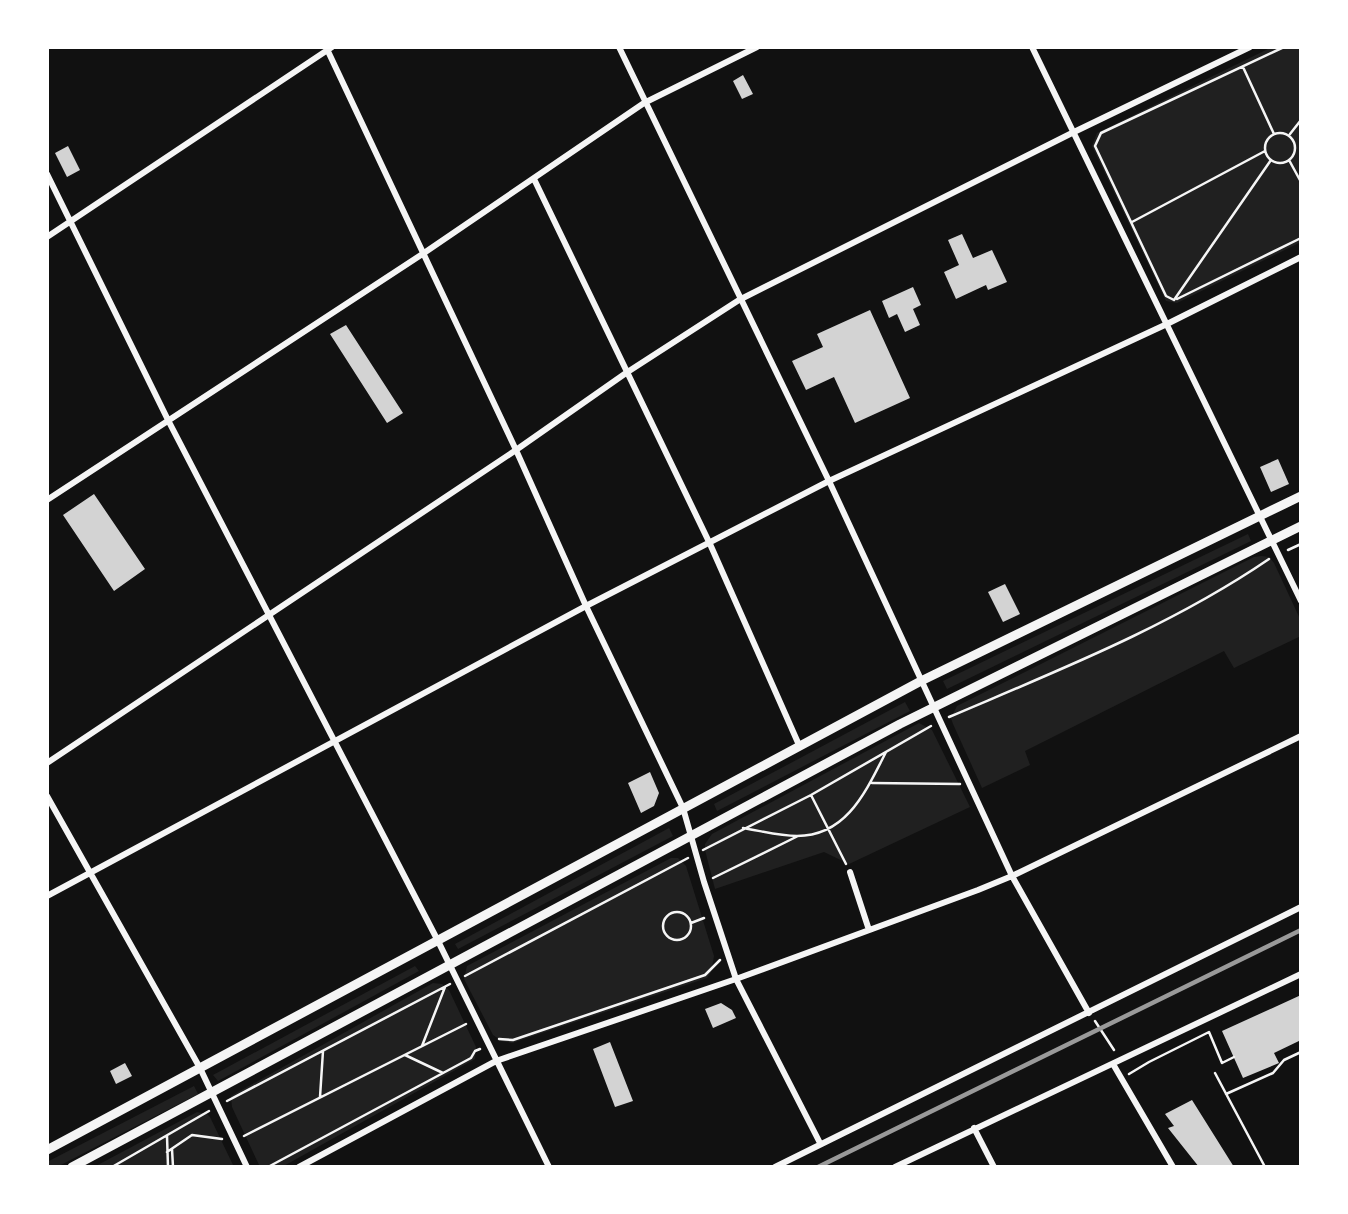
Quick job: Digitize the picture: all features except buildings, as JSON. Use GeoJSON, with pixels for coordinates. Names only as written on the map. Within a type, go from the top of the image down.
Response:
{"type":"FeatureCollection","features":[{"type":"Feature","properties":{"kind":"main road"},"geometry":{"type":"LineString","coordinates":[[47,1150],[921,681],[1301,496]]}},
{"type":"Feature","properties":{"kind":"main road"},"geometry":{"type":"LineString","coordinates":[[72,1167],[933,707],[1301,526]]}},
{"type":"Feature","properties":{"kind":"street"},"geometry":{"type":"LineString","coordinates":[[619,47],[739,300],[829,481],[1012,876],[1088,1013]]}},
{"type":"Feature","properties":{"kind":"street"},"geometry":{"type":"LineString","coordinates":[[47,500],[424,253],[644,103],[757,47]]}},
{"type":"Feature","properties":{"kind":"street"},"geometry":{"type":"LineString","coordinates":[[1032,47],[1301,601]]}},
{"type":"Feature","properties":{"kind":"street"},"geometry":{"type":"LineString","coordinates":[[47,763],[516,450],[626,373],[739,300],[1250,47]]}},
{"type":"Feature","properties":{"kind":"street"},"geometry":{"type":"LineString","coordinates":[[47,237],[328,48],[586,606],[683,808],[736,979],[820,1143]]}},
{"type":"Feature","properties":{"kind":"street"},"geometry":{"type":"LineString","coordinates":[[47,174],[167,420],[336,741],[549,1167]]}},
{"type":"Feature","properties":{"kind":"street"},"geometry":{"type":"LineString","coordinates":[[534,178],[710,544],[799,745]]}},
{"type":"Feature","properties":{"kind":"street"},"geometry":{"type":"LineString","coordinates":[[47,896],[586,606],[829,481],[1167,324],[1301,257]]}},
{"type":"Feature","properties":{"kind":"street"},"geometry":{"type":"LineString","coordinates":[[299,1167],[496,1060],[736,979],[1012,876],[1301,736]]}},
{"type":"Feature","properties":{"kind":"street"},"geometry":{"type":"LineString","coordinates":[[47,796],[200,1068],[247,1167]]}},
{"type":"Feature","properties":{"kind":"street"},"geometry":{"type":"LineString","coordinates":[[850,872],[869,929]]}},
{"type":"Feature","properties":{"kind":"street"},"geometry":{"type":"LineString","coordinates":[[775,1167],[1301,907]]}},
{"type":"Feature","properties":{"kind":"street"},"geometry":{"type":"LineString","coordinates":[[895,1167],[1301,974]]}},
{"type":"Feature","properties":{"kind":"street"},"geometry":{"type":"LineString","coordinates":[[1113,1064],[1173,1167]]}},
{"type":"Feature","properties":{"kind":"street"},"geometry":{"type":"LineString","coordinates":[[974,1128],[994,1167]]}},
{"type":"Feature","properties":{"kind":"path"},"geometry":{"type":"LineString","coordinates":[[1174,300],[1166,296],[1095,146],[1101,133],[1284,47]]}},
{"type":"Feature","properties":{"kind":"path"},"geometry":{"type":"LineString","coordinates":[[1243,67],[1274,134]]}},
{"type":"Feature","properties":{"kind":"path"},"geometry":{"type":"LineString","coordinates":[[1289,135],[1301,120]]}},
{"type":"Feature","properties":{"kind":"path"},"geometry":{"type":"LineString","coordinates":[[1279,132],[1289,135],[1296,147],[1289,160],[1280,163],[1271,160],[1265,151],[1267,141],[1274,134],[1279,132]]}},
{"type":"Feature","properties":{"kind":"path"},"geometry":{"type":"LineString","coordinates":[[1132,222],[1265,151]]}},
{"type":"Feature","properties":{"kind":"path"},"geometry":{"type":"LineString","coordinates":[[1174,300],[1271,160]]}},
{"type":"Feature","properties":{"kind":"path"},"geometry":{"type":"LineString","coordinates":[[1289,160],[1301,182]]}},
{"type":"Feature","properties":{"kind":"path"},"geometry":{"type":"LineString","coordinates":[[1174,300],[1301,237]]}},
{"type":"Feature","properties":{"kind":"path"},"geometry":{"type":"LineString","coordinates":[[112,1167],[218,1106],[743,828],[811,795],[939,721],[1105,649],[1223,591],[1278,554],[1301,544]]}},
{"type":"Feature","properties":{"kind":"path"},"geometry":{"type":"LineString","coordinates":[[704,882],[798,836],[829,830],[848,815],[872,783],[886,752]]}},
{"type":"Feature","properties":{"kind":"path"},"geometry":{"type":"LineString","coordinates":[[872,783],[968,784]]}},
{"type":"Feature","properties":{"kind":"path"},"geometry":{"type":"LineString","coordinates":[[811,795],[850,872]]}},
{"type":"Feature","properties":{"kind":"path"},"geometry":{"type":"LineString","coordinates":[[743,828],[798,836]]}},
{"type":"Feature","properties":{"kind":"path"},"geometry":{"type":"LineString","coordinates":[[676,912],[685,915],[691,923],[690,932],[680,940],[668,937],[663,930],[664,920],[676,912]]}},
{"type":"Feature","properties":{"kind":"path"},"geometry":{"type":"LineString","coordinates":[[691,923],[715,914]]}},
{"type":"Feature","properties":{"kind":"path"},"geometry":{"type":"LineString","coordinates":[[422,1046],[445,987]]}},
{"type":"Feature","properties":{"kind":"path"},"geometry":{"type":"LineString","coordinates":[[1088,1013],[1115,1051],[1113,1064]]}},
{"type":"Feature","properties":{"kind":"path"},"geometry":{"type":"LineString","coordinates":[[167,1152],[196,1134],[234,1142],[475,1019]]}},
{"type":"Feature","properties":{"kind":"path"},"geometry":{"type":"LineString","coordinates":[[1122,1077],[1209,1032],[1222,1063],[1234,1057]]}},
{"type":"Feature","properties":{"kind":"path"},"geometry":{"type":"LineString","coordinates":[[320,1098],[323,1051]]}},
{"type":"Feature","properties":{"kind":"path"},"geometry":{"type":"LineString","coordinates":[[1226,1094],[1273,1073],[1284,1060],[1301,1052]]}},
{"type":"Feature","properties":{"kind":"path"},"geometry":{"type":"LineString","coordinates":[[405,1055],[444,1073]]}},
{"type":"Feature","properties":{"kind":"path"},"geometry":{"type":"LineString","coordinates":[[1215,1073],[1265,1167]]}},
{"type":"Feature","properties":{"kind":"path"},"geometry":{"type":"LineString","coordinates":[[167,1136],[170,1167]]}},
{"type":"Feature","properties":{"kind":"path"},"geometry":{"type":"LineString","coordinates":[[170,1167],[173,1148]]}},
{"type":"Feature","properties":{"kind":"shaded area"},"geometry":{"type":"Polygon","coordinates":[[[1272,47],[1301,47],[1301,242],[1177,303],[1166,301],[1092,146],[1097,133],[1272,47]]]}},
{"type":"Feature","properties":{"kind":"shaded area"},"geometry":{"type":"Polygon","coordinates":[[[1248,534],[1251,541],[947,689],[943,681],[1248,534]]]}},
{"type":"Feature","properties":{"kind":"shaded area"},"geometry":{"type":"Polygon","coordinates":[[[1254,557],[1269,557],[1274,563],[1301,621],[1301,636],[1234,668],[1224,651],[1025,751],[1030,765],[982,788],[951,718],[957,706],[1254,557]]]}},
{"type":"Feature","properties":{"kind":"shaded area"},"geometry":{"type":"Polygon","coordinates":[[[905,702],[910,711],[717,811],[714,804],[905,702]]]}},
{"type":"Feature","properties":{"kind":"shaded area"},"geometry":{"type":"Polygon","coordinates":[[[919,723],[932,730],[970,807],[849,864],[824,852],[715,889],[705,850],[705,844],[712,834],[919,723]]]}},
{"type":"Feature","properties":{"kind":"shaded area"},"geometry":{"type":"Polygon","coordinates":[[[669,828],[673,836],[458,949],[455,944],[669,828]]]}},
{"type":"Feature","properties":{"kind":"shaded area"},"geometry":{"type":"Polygon","coordinates":[[[671,858],[678,858],[686,866],[714,956],[707,978],[512,1043],[493,1035],[464,979],[467,966],[671,858]]]}},
{"type":"Feature","properties":{"kind":"shaded area"},"geometry":{"type":"Polygon","coordinates":[[[415,966],[419,971],[218,1081],[213,1075],[415,966]]]}},
{"type":"Feature","properties":{"kind":"shaded area"},"geometry":{"type":"Polygon","coordinates":[[[433,983],[442,984],[449,990],[476,1047],[475,1059],[282,1167],[260,1167],[232,1107],[231,1096],[433,983]]]}},
{"type":"Feature","properties":{"kind":"shaded area"},"geometry":{"type":"Polygon","coordinates":[[[194,1086],[198,1094],[57,1167],[47,1167],[47,1162],[194,1086]]]}},
{"type":"Feature","properties":{"kind":"shaded area"},"geometry":{"type":"Polygon","coordinates":[[[197,1112],[210,1117],[234,1167],[94,1167],[197,1112]]]}},
{"type":"Feature","properties":{"kind":"railway"},"geometry":{"type":"LineString","coordinates":[[818,1167],[1301,930]]}}]}
